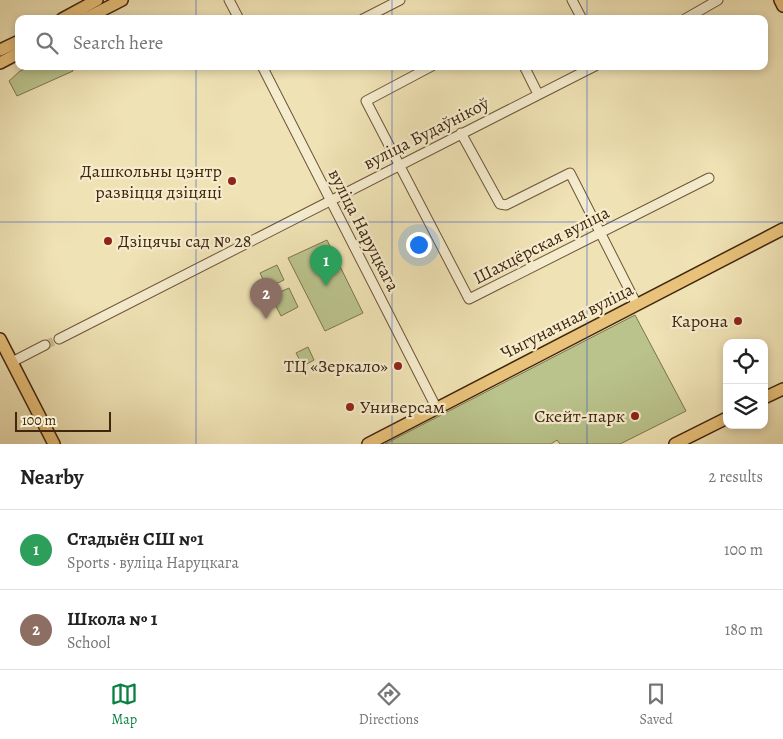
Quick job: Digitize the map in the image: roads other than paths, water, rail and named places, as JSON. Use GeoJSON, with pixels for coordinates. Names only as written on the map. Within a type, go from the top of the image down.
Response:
{"type":"FeatureCollection","features":[{"type":"Feature","properties":{"kind":"main road"},"geometry":{"type":"LineString","coordinates":[[70,15],[98,0]]}},
{"type":"Feature","properties":{"kind":"main road"},"geometry":{"type":"LineString","coordinates":[[93,15],[122,0]]}},
{"type":"Feature","properties":{"kind":"main road"},"geometry":{"type":"LineString","coordinates":[[780,0],[783,6]]}},
{"type":"Feature","properties":{"kind":"main road"},"geometry":{"type":"LineString","coordinates":[[0,50],[15,42]]}},
{"type":"Feature","properties":{"kind":"main road"},"geometry":{"type":"LineString","coordinates":[[0,63],[15,55]]}},
{"type":"Feature","properties":{"kind":"main road","name":"Чыгуначная вуліца"},"geometry":{"type":"LineString","coordinates":[[368,444],[783,230]]}},
{"type":"Feature","properties":{"kind":"main road"},"geometry":{"type":"LineString","coordinates":[[0,339],[54,444]]}},
{"type":"Feature","properties":{"kind":"main road"},"geometry":{"type":"LineString","coordinates":[[768,396],[783,389]]}},
{"type":"Feature","properties":{"kind":"main road"},"geometry":{"type":"LineString","coordinates":[[675,444],[723,420]]}},
{"type":"Feature","properties":{"kind":"street"},"geometry":{"type":"LineString","coordinates":[[229,0],[236,15]]}},
{"type":"Feature","properties":{"kind":"street"},"geometry":{"type":"LineString","coordinates":[[371,15],[400,0]]}},
{"type":"Feature","properties":{"kind":"street"},"geometry":{"type":"LineString","coordinates":[[572,0],[580,15]]}},
{"type":"Feature","properties":{"kind":"street"},"geometry":{"type":"LineString","coordinates":[[691,15],[718,0]]}},
{"type":"Feature","properties":{"kind":"street","name":"вуліца Наруцкага"},"geometry":{"type":"LineString","coordinates":[[264,70],[437,408]]}},
{"type":"Feature","properties":{"kind":"street"},"geometry":{"type":"LineString","coordinates":[[398,165],[366,101],[424,70]]}},
{"type":"Feature","properties":{"kind":"street"},"geometry":{"type":"LineString","coordinates":[[526,70],[538,94]]}},
{"type":"Feature","properties":{"kind":"street","name":"вуліца Будаўнікоў"},"geometry":{"type":"LineString","coordinates":[[59,338],[587,70]]}},
{"type":"Feature","properties":{"kind":"street"},"geometry":{"type":"LineString","coordinates":[[461,133],[498,203],[506,205],[570,173],[637,305]]}},
{"type":"Feature","properties":{"kind":"street","name":"Шахцёрская вуліца"},"geometry":{"type":"LineString","coordinates":[[398,165],[469,299],[709,178]]}},
{"type":"Feature","properties":{"kind":"street"},"geometry":{"type":"LineString","coordinates":[[12,362],[46,345]]}},
{"type":"Feature","properties":{"kind":"tunnel"},"geometry":{"type":"LineString","coordinates":[[45,345],[59,339]]}},
{"type":"Feature","properties":{"kind":"place","name":"Дашкольны цэнтр развіцця дзіцяці"},"geometry":{"type":"Point","coordinates":[232,181]}},
{"type":"Feature","properties":{"kind":"place","name":"Дзіцячы сад № 28"},"geometry":{"type":"Point","coordinates":[108,241]}},
{"type":"Feature","properties":{"kind":"place","name":"Стадыён СШ №1"},"geometry":{"type":"Point","coordinates":[326,286]}},
{"type":"Feature","properties":{"kind":"place","name":"Школа № 1"},"geometry":{"type":"Point","coordinates":[266,319]}},
{"type":"Feature","properties":{"kind":"place","name":"Карона"},"geometry":{"type":"Point","coordinates":[738,321]}},
{"type":"Feature","properties":{"kind":"place","name":"ТЦ «Зеркало»"},"geometry":{"type":"Point","coordinates":[398,366]}},
{"type":"Feature","properties":{"kind":"place","name":"Универсам"},"geometry":{"type":"Point","coordinates":[350,407]}},
{"type":"Feature","properties":{"kind":"place","name":"Скейт-парк"},"geometry":{"type":"Point","coordinates":[635,416]}}]}
